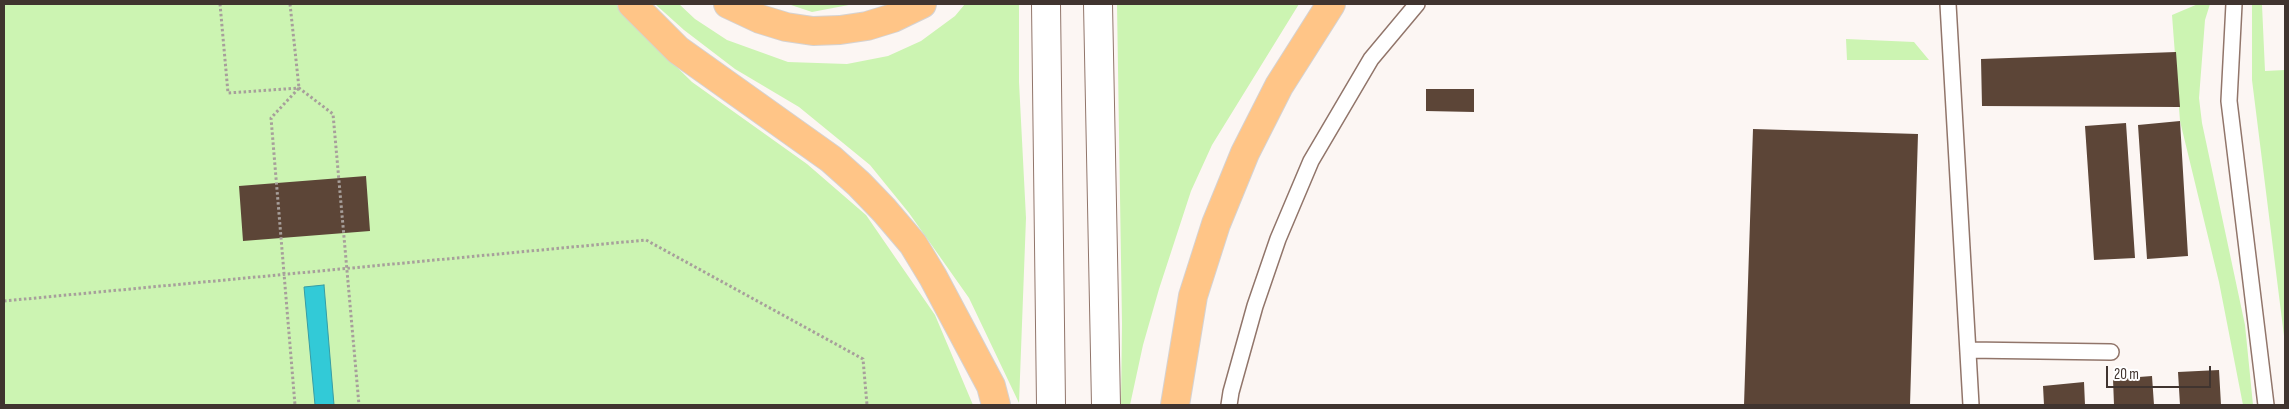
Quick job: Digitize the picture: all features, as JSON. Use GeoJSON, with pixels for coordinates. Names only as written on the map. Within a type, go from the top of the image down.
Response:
{"type":"FeatureCollection","features":[{"type":"Feature","properties":{"kind":"highway"},"geometry":{"type":"LineString","coordinates":[[632,4],[678,50],[831,159],[884,210],[913,244],[933,277],[991,386],[996,405]]}},
{"type":"Feature","properties":{"kind":"highway"},"geometry":{"type":"LineString","coordinates":[[728,4],[760,19],[786,28],[813,31],[867,26],[893,18],[922,4]]}},
{"type":"Feature","properties":{"kind":"highway"},"geometry":{"type":"LineString","coordinates":[[1174,405],[1193,296],[1216,224],[1244,153],[1279,86],[1331,4]]}},
{"type":"Feature","properties":{"kind":"street"},"geometry":{"type":"LineString","coordinates":[[1046,4],[1051,405]]}},
{"type":"Feature","properties":{"kind":"street"},"geometry":{"type":"LineString","coordinates":[[1098,4],[1106,405]]}},
{"type":"Feature","properties":{"kind":"lane"},"geometry":{"type":"LineString","coordinates":[[1229,405],[1255,306],[1278,239],[1311,162],[1371,59],[1417,4]]}},
{"type":"Feature","properties":{"kind":"lane"},"geometry":{"type":"LineString","coordinates":[[1948,4],[1971,405]]}},
{"type":"Feature","properties":{"kind":"lane"},"geometry":{"type":"LineString","coordinates":[[2234,4],[2228,101],[2266,405]]}},
{"type":"Feature","properties":{"kind":"lane"},"geometry":{"type":"LineString","coordinates":[[1968,350],[2111,352]]}},
{"type":"Feature","properties":{"kind":"path"},"geometry":{"type":"LineString","coordinates":[[220,4],[228,93],[299,88],[333,114],[359,405]]}},
{"type":"Feature","properties":{"kind":"path"},"geometry":{"type":"LineString","coordinates":[[290,4],[299,88],[271,118],[295,405]]}},
{"type":"Feature","properties":{"kind":"path"},"geometry":{"type":"LineString","coordinates":[[4,301],[646,240],[863,359],[867,405]]}},
{"type":"Feature","properties":{"kind":"green space"},"geometry":{"type":"Polygon","coordinates":[[[4,4],[616,4],[638,29],[692,82],[807,164],[866,215],[935,315],[973,405],[4,405],[4,4]]]}},
{"type":"Feature","properties":{"kind":"green space"},"geometry":{"type":"Polygon","coordinates":[[[655,4],[679,4],[695,19],[727,40],[788,62],[847,64],[888,56],[921,41],[955,16],[965,4],[1019,4],[1019,82],[1026,218],[1019,403],[969,298],[909,213],[870,165],[799,107],[735,69],[684,30],[655,4]]]}},
{"type":"Feature","properties":{"kind":"green space"},"geometry":{"type":"Polygon","coordinates":[[[788,4],[854,4],[812,12],[788,4]]]}},
{"type":"Feature","properties":{"kind":"green space"},"geometry":{"type":"Polygon","coordinates":[[[1117,4],[1299,4],[1212,145],[1191,191],[1143,345],[1130,405],[1121,405],[1122,324],[1117,4]]]}},
{"type":"Feature","properties":{"kind":"green space"},"geometry":{"type":"Polygon","coordinates":[[[2198,4],[2210,4],[2205,20],[2199,98],[2202,123],[2245,325],[2253,405],[2243,405],[2219,282],[2180,121],[2172,15],[2198,4]]]}},
{"type":"Feature","properties":{"kind":"green space"},"geometry":{"type":"Polygon","coordinates":[[[2252,5],[2262,5],[2265,71],[2285,70],[2285,344],[2252,80],[2252,5]]]}},
{"type":"Feature","properties":{"kind":"green space"},"geometry":{"type":"Polygon","coordinates":[[[1846,39],[1914,42],[1929,60],[1847,60],[1846,39]]]}},
{"type":"Feature","properties":{"kind":"water"},"geometry":{"type":"Polygon","coordinates":[[[324,285],[334,405],[315,405],[304,287],[324,285]]]}},
{"type":"Feature","properties":{"kind":"building"},"geometry":{"type":"Polygon","coordinates":[[[2176,52],[2180,107],[1982,106],[1981,59],[2176,52]]]}},
{"type":"Feature","properties":{"kind":"building"},"geometry":{"type":"Polygon","coordinates":[[[1426,89],[1474,89],[1474,112],[1426,111],[1426,89]]]}},
{"type":"Feature","properties":{"kind":"building"},"geometry":{"type":"Polygon","coordinates":[[[2180,121],[2188,256],[2147,259],[2138,125],[2180,121]]]}},
{"type":"Feature","properties":{"kind":"building"},"geometry":{"type":"Polygon","coordinates":[[[2126,123],[2135,258],[2094,260],[2085,126],[2126,123]]]}},
{"type":"Feature","properties":{"kind":"building"},"geometry":{"type":"Polygon","coordinates":[[[1753,129],[1918,134],[1910,405],[1744,405],[1753,129]]]}},
{"type":"Feature","properties":{"kind":"building"},"geometry":{"type":"Polygon","coordinates":[[[366,176],[370,231],[243,241],[239,186],[366,176]]]}},
{"type":"Feature","properties":{"kind":"building"},"geometry":{"type":"Polygon","coordinates":[[[2219,370],[2221,405],[2180,405],[2178,372],[2219,370]]]}},
{"type":"Feature","properties":{"kind":"building"},"geometry":{"type":"Polygon","coordinates":[[[2152,376],[2154,405],[2114,405],[2113,379],[2152,376]]]}},
{"type":"Feature","properties":{"kind":"building"},"geometry":{"type":"Polygon","coordinates":[[[2084,382],[2085,405],[2044,405],[2043,386],[2084,382]]]}}]}
